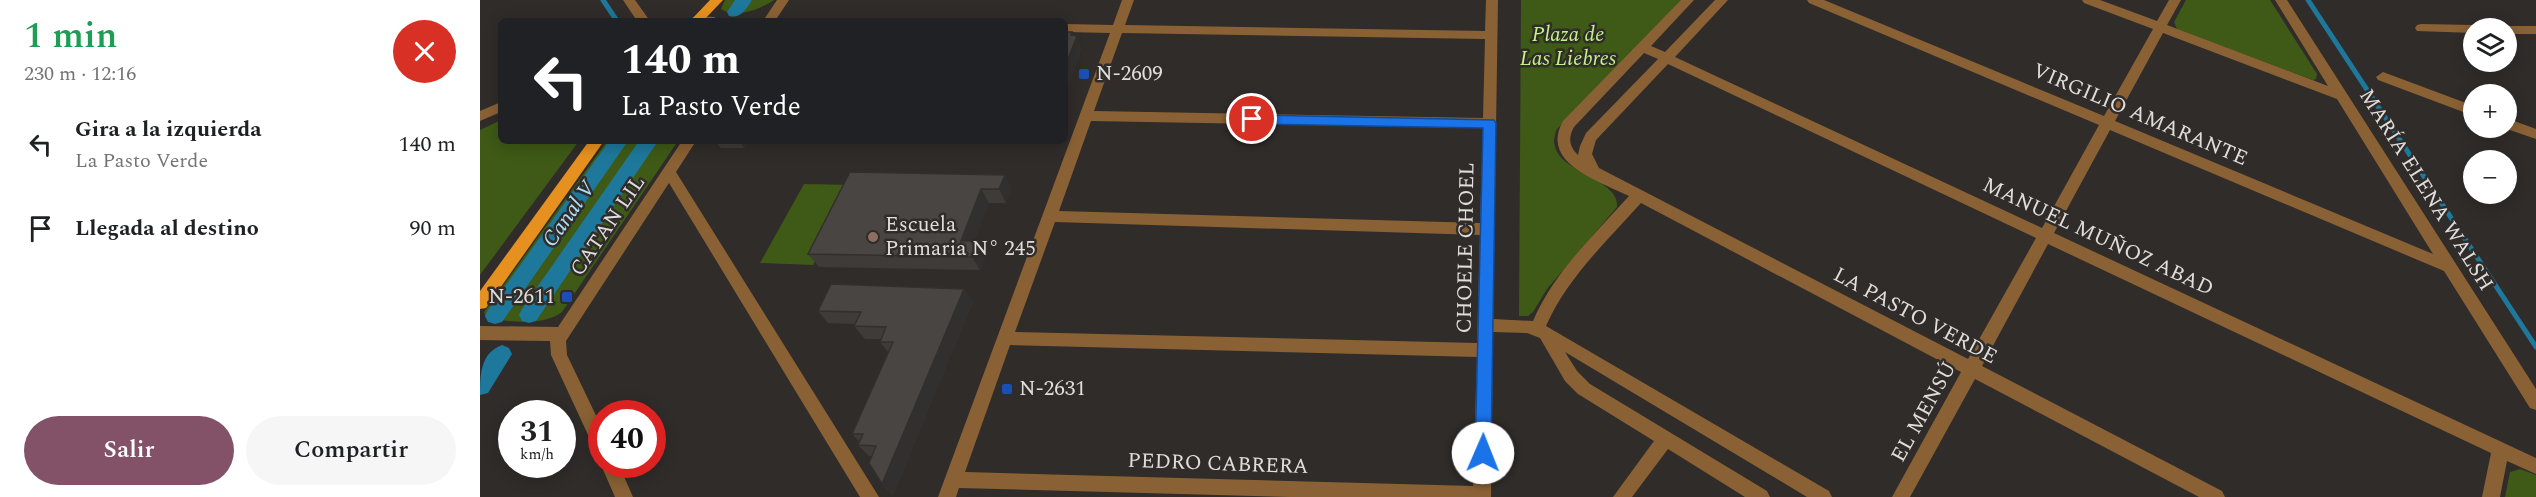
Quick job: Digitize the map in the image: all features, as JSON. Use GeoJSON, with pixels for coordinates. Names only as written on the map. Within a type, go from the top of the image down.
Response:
{"type":"FeatureCollection","features":[{"type":"Feature","properties":{"kind":"main road"},"geometry":{"type":"LineString","coordinates":[[699,18],[717,0]]}},
{"type":"Feature","properties":{"kind":"main road"},"geometry":{"type":"LineString","coordinates":[[480,303],[595,144]]}},
{"type":"Feature","properties":{"kind":"street"},"geometry":{"type":"LineString","coordinates":[[629,0],[642,18]]}},
{"type":"Feature","properties":{"kind":"street"},"geometry":{"type":"LineString","coordinates":[[771,18],[783,0]]}},
{"type":"Feature","properties":{"kind":"street"},"geometry":{"type":"LineString","coordinates":[[947,497],[1128,0]]}},
{"type":"Feature","properties":{"kind":"street","name":"CHOELE CHOEL"},"geometry":{"type":"LineString","coordinates":[[1482,495],[1492,0]]}},
{"type":"Feature","properties":{"kind":"street"},"geometry":{"type":"LineString","coordinates":[[1643,47],[1688,0]]}},
{"type":"Feature","properties":{"kind":"street"},"geometry":{"type":"LineString","coordinates":[[1595,172],[1585,158],[1587,144],[1722,0]]}},
{"type":"Feature","properties":{"kind":"street","name":"VIRGILIO AMARANTE"},"geometry":{"type":"LineString","coordinates":[[1813,0],[2450,267]]}},
{"type":"Feature","properties":{"kind":"street"},"geometry":{"type":"LineString","coordinates":[[2088,0],[2342,96]]}},
{"type":"Feature","properties":{"kind":"street","name":"EL MENSÚ"},"geometry":{"type":"LineString","coordinates":[[1901,497],[2175,0]]}},
{"type":"Feature","properties":{"kind":"street","name":"MARÍA ELENA WALSH"},"geometry":{"type":"LineString","coordinates":[[2281,0],[2536,403]]}},
{"type":"Feature","properties":{"kind":"street"},"geometry":{"type":"LineString","coordinates":[[1068,28],[1491,35]]}},
{"type":"Feature","properties":{"kind":"street"},"geometry":{"type":"LineString","coordinates":[[2421,28],[2463,29]]}},
{"type":"Feature","properties":{"kind":"street"},"geometry":{"type":"LineString","coordinates":[[2517,30],[2536,30]]}},
{"type":"Feature","properties":{"kind":"street","name":"MANUEL MUÑOZ ABAD"},"geometry":{"type":"LineString","coordinates":[[1643,47],[2536,466]]}},
{"type":"Feature","properties":{"kind":"street","name":"LA PASTO VERDE"},"geometry":{"type":"LineString","coordinates":[[1643,47],[1563,131],[1561,138],[1566,151],[1579,163],[2216,497]]}},
{"type":"Feature","properties":{"kind":"street"},"geometry":{"type":"LineString","coordinates":[[2383,76],[2463,107]]}},
{"type":"Feature","properties":{"kind":"street"},"geometry":{"type":"LineString","coordinates":[[480,116],[498,107]]}},
{"type":"Feature","properties":{"kind":"street"},"geometry":{"type":"LineString","coordinates":[[1086,116],[1489,123]]}},
{"type":"Feature","properties":{"kind":"street"},"geometry":{"type":"LineString","coordinates":[[2517,127],[2536,134]]}},
{"type":"Feature","properties":{"kind":"street","name":"CATAN LIL"},"geometry":{"type":"LineString","coordinates":[[561,334],[687,144]]}},
{"type":"Feature","properties":{"kind":"street"},"geometry":{"type":"LineString","coordinates":[[669,172],[870,497]]}},
{"type":"Feature","properties":{"kind":"street"},"geometry":{"type":"LineString","coordinates":[[1639,195],[1557,289],[1546,306],[1541,331],[1577,383],[1761,497]]}},
{"type":"Feature","properties":{"kind":"street"},"geometry":{"type":"LineString","coordinates":[[1049,216],[1488,229]]}},
{"type":"Feature","properties":{"kind":"street"},"geometry":{"type":"LineString","coordinates":[[1486,325],[1519,325],[1541,331],[1823,497]]}},
{"type":"Feature","properties":{"kind":"street"},"geometry":{"type":"LineString","coordinates":[[480,333],[561,334],[557,346],[559,355],[588,417]]}},
{"type":"Feature","properties":{"kind":"street"},"geometry":{"type":"LineString","coordinates":[[1005,338],[1485,350]]}},
{"type":"Feature","properties":{"kind":"street"},"geometry":{"type":"LineString","coordinates":[[1622,497],[1665,439]]}},
{"type":"Feature","properties":{"kind":"street"},"geometry":{"type":"LineString","coordinates":[[2491,497],[2500,450]]}},
{"type":"Feature","properties":{"kind":"street"},"geometry":{"type":"LineString","coordinates":[[616,478],[624,497]]}},
{"type":"Feature","properties":{"kind":"street","name":"PEDRO CABRERA"},"geometry":{"type":"LineString","coordinates":[[953,480],[1482,495]]}},
{"type":"Feature","properties":{"kind":"green space"},"geometry":{"type":"Polygon","coordinates":[[[725,0],[774,0],[762,7],[733,13],[721,9],[725,0]]]}},
{"type":"Feature","properties":{"kind":"green space","name":"Plaza de Las Liebres"},"geometry":{"type":"Polygon","coordinates":[[[1521,0],[1682,0],[1557,129],[1554,143],[1559,155],[1569,164],[1607,187],[1615,196],[1617,207],[1547,289],[1528,316],[1519,316],[1521,0]]]}},
{"type":"Feature","properties":{"kind":"green space"},"geometry":{"type":"Polygon","coordinates":[[[2186,0],[2270,0],[2317,74],[2316,79],[2313,80],[2177,29],[2174,22],[2186,0]]]}},
{"type":"Feature","properties":{"kind":"green space"},"geometry":{"type":"Polygon","coordinates":[[[498,121],[498,144],[577,144],[480,275],[480,130],[498,121]]]}},
{"type":"Feature","properties":{"kind":"green space"},"geometry":{"type":"Polygon","coordinates":[[[605,144],[676,144],[562,312],[546,319],[515,322],[486,318],[484,312],[605,144]]]}},
{"type":"Feature","properties":{"kind":"green space"},"geometry":{"type":"Polygon","coordinates":[[[804,184],[854,185],[813,265],[760,263],[804,184]]]}},
{"type":"Feature","properties":{"kind":"green space"},"geometry":{"type":"Polygon","coordinates":[[[2520,469],[2536,475],[2536,497],[2505,497],[2510,472],[2520,469]]]}},
{"type":"Feature","properties":{"kind":"building"},"geometry":{"type":"Polygon","coordinates":[[[1068,32],[1077,36],[1068,59],[1068,32]]]}},
{"type":"Feature","properties":{"kind":"building"},"geometry":{"type":"Polygon","coordinates":[[[850,172],[1005,175],[999,189],[981,189],[961,241],[978,241],[972,257],[808,254],[850,172]]]}},
{"type":"Feature","properties":{"kind":"building"},"geometry":{"type":"Polygon","coordinates":[[[831,284],[964,289],[882,484],[869,463],[876,446],[858,445],[863,434],[852,434],[893,342],[880,342],[886,327],[854,326],[861,312],[818,311],[831,284]]]}},
{"type":"Feature","properties":{"kind":"waterway"},"geometry":{"type":"LineString","coordinates":[[603,0],[615,18]]}},
{"type":"Feature","properties":{"kind":"waterway"},"geometry":{"type":"LineString","coordinates":[[735,12],[744,0]]}},
{"type":"Feature","properties":{"kind":"waterway"},"geometry":{"type":"LineString","coordinates":[[2308,0],[2536,347]]}},
{"type":"Feature","properties":{"kind":"waterway"},"geometry":{"type":"LineString","coordinates":[[495,316],[617,144]]}},
{"type":"Feature","properties":{"kind":"waterway","name":"Canal V"},"geometry":{"type":"LineString","coordinates":[[529,315],[647,144]]}},
{"type":"Feature","properties":{"kind":"waterway","name":"Canal V"},"geometry":{"type":"LineString","coordinates":[[480,386],[502,354]]}},
{"type":"Feature","properties":{"kind":"place","name":"N-2609"},"geometry":{"type":"Point","coordinates":[1084,74]}},
{"type":"Feature","properties":{"kind":"place","name":"Escuela Primaria N° 245"},"geometry":{"type":"Point","coordinates":[873,237]}},
{"type":"Feature","properties":{"kind":"place","name":"N-2611"},"geometry":{"type":"Point","coordinates":[567,297]}},
{"type":"Feature","properties":{"kind":"place","name":"N-2631"},"geometry":{"type":"Point","coordinates":[1007,389]}},
{"type":"Feature","properties":{"kind":"route"},"geometry":{"type":"LineString","coordinates":[[1252,119],[1489,123],[1483,453]]}}]}
